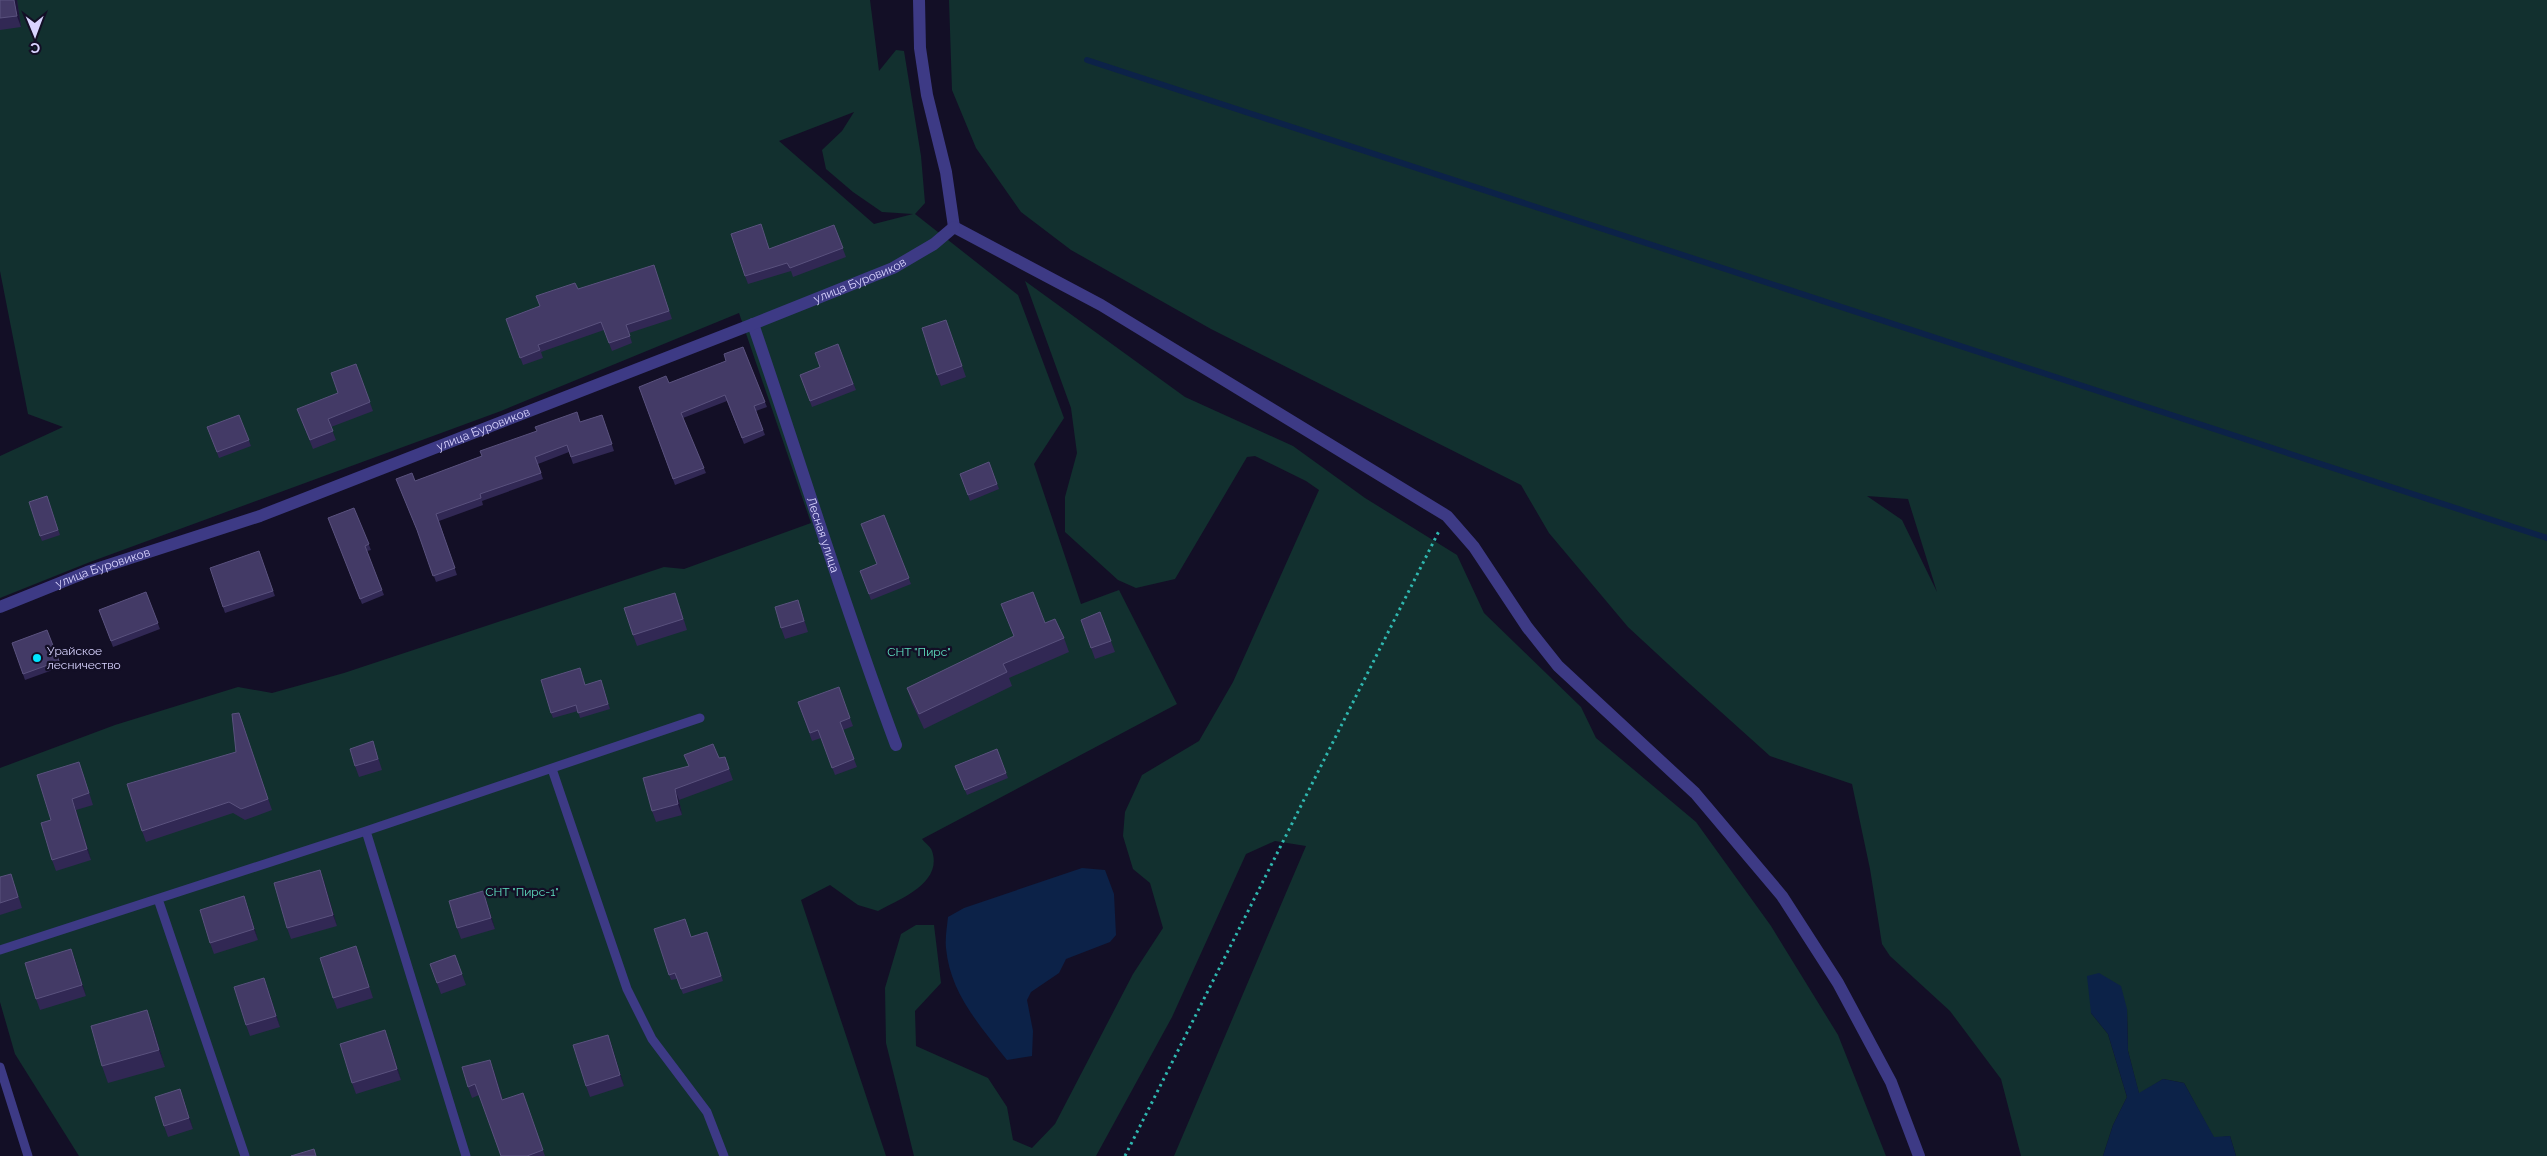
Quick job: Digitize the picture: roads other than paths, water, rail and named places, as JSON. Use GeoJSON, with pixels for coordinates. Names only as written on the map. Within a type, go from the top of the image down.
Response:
{"type":"FeatureCollection","features":[{"type":"Feature","properties":{"kind":"street"},"geometry":{"type":"LineString","coordinates":[[919,0],[920,48],[927,95],[946,172],[954,227],[1101,305],[1447,516],[1474,547],[1527,627],[1558,666],[1695,793],[1782,896],[1838,983],[1891,1082],[1919,1156]]}},
{"type":"Feature","properties":{"kind":"street","name":"улица Буровиков"},"geometry":{"type":"LineString","coordinates":[[0,607],[87,572],[260,516],[753,324],[892,268],[934,244],[954,227]]}},
{"type":"Feature","properties":{"kind":"street","name":"Лесная улица"},"geometry":{"type":"LineString","coordinates":[[753,324],[817,512],[859,645],[896,745]]}},
{"type":"Feature","properties":{"kind":"lane"},"geometry":{"type":"LineString","coordinates":[[0,950],[366,831],[700,718]]}},
{"type":"Feature","properties":{"kind":"lane"},"geometry":{"type":"LineString","coordinates":[[552,769],[627,989],[652,1039],[707,1112],[724,1156]]}},
{"type":"Feature","properties":{"kind":"lane"},"geometry":{"type":"LineString","coordinates":[[366,831],[466,1156]]}},
{"type":"Feature","properties":{"kind":"lane"},"geometry":{"type":"LineString","coordinates":[[158,899],[245,1156]]}},
{"type":"Feature","properties":{"kind":"lane"},"geometry":{"type":"LineString","coordinates":[[0,1067],[28,1156]]}},
{"type":"Feature","properties":{"kind":"water"},"geometry":{"type":"Polygon","coordinates":[[[1082,868],[1105,870],[1114,894],[1116,935],[1110,942],[1066,959],[1059,973],[1031,992],[1027,1000],[1033,1031],[1032,1056],[1007,1060],[968,1008],[953,980],[946,948],[948,917],[964,908],[1082,868]]]}},
{"type":"Feature","properties":{"kind":"water"},"geometry":{"type":"Polygon","coordinates":[[[2099,973],[2121,986],[2127,1009],[2128,1051],[2139,1093],[2163,1079],[2184,1083],[2214,1137],[2230,1136],[2236,1156],[2103,1156],[2113,1125],[2127,1097],[2108,1034],[2091,1013],[2087,976],[2099,973]]]}},
{"type":"Feature","properties":{"kind":"waterway"},"geometry":{"type":"LineString","coordinates":[[1087,60],[2547,538]]}},
{"type":"Feature","properties":{"kind":"place","name":"Урайское лесничество"},"geometry":{"type":"Point","coordinates":[37,658]}},
{"type":"Feature","properties":{"kind":"park label","name":"СНТ \"Пирс\""},"geometry":{"type":"Point","coordinates":[919,652]}},
{"type":"Feature","properties":{"kind":"park label","name":"СНТ \"Пирс-1\""},"geometry":{"type":"Point","coordinates":[522,892]}}]}
